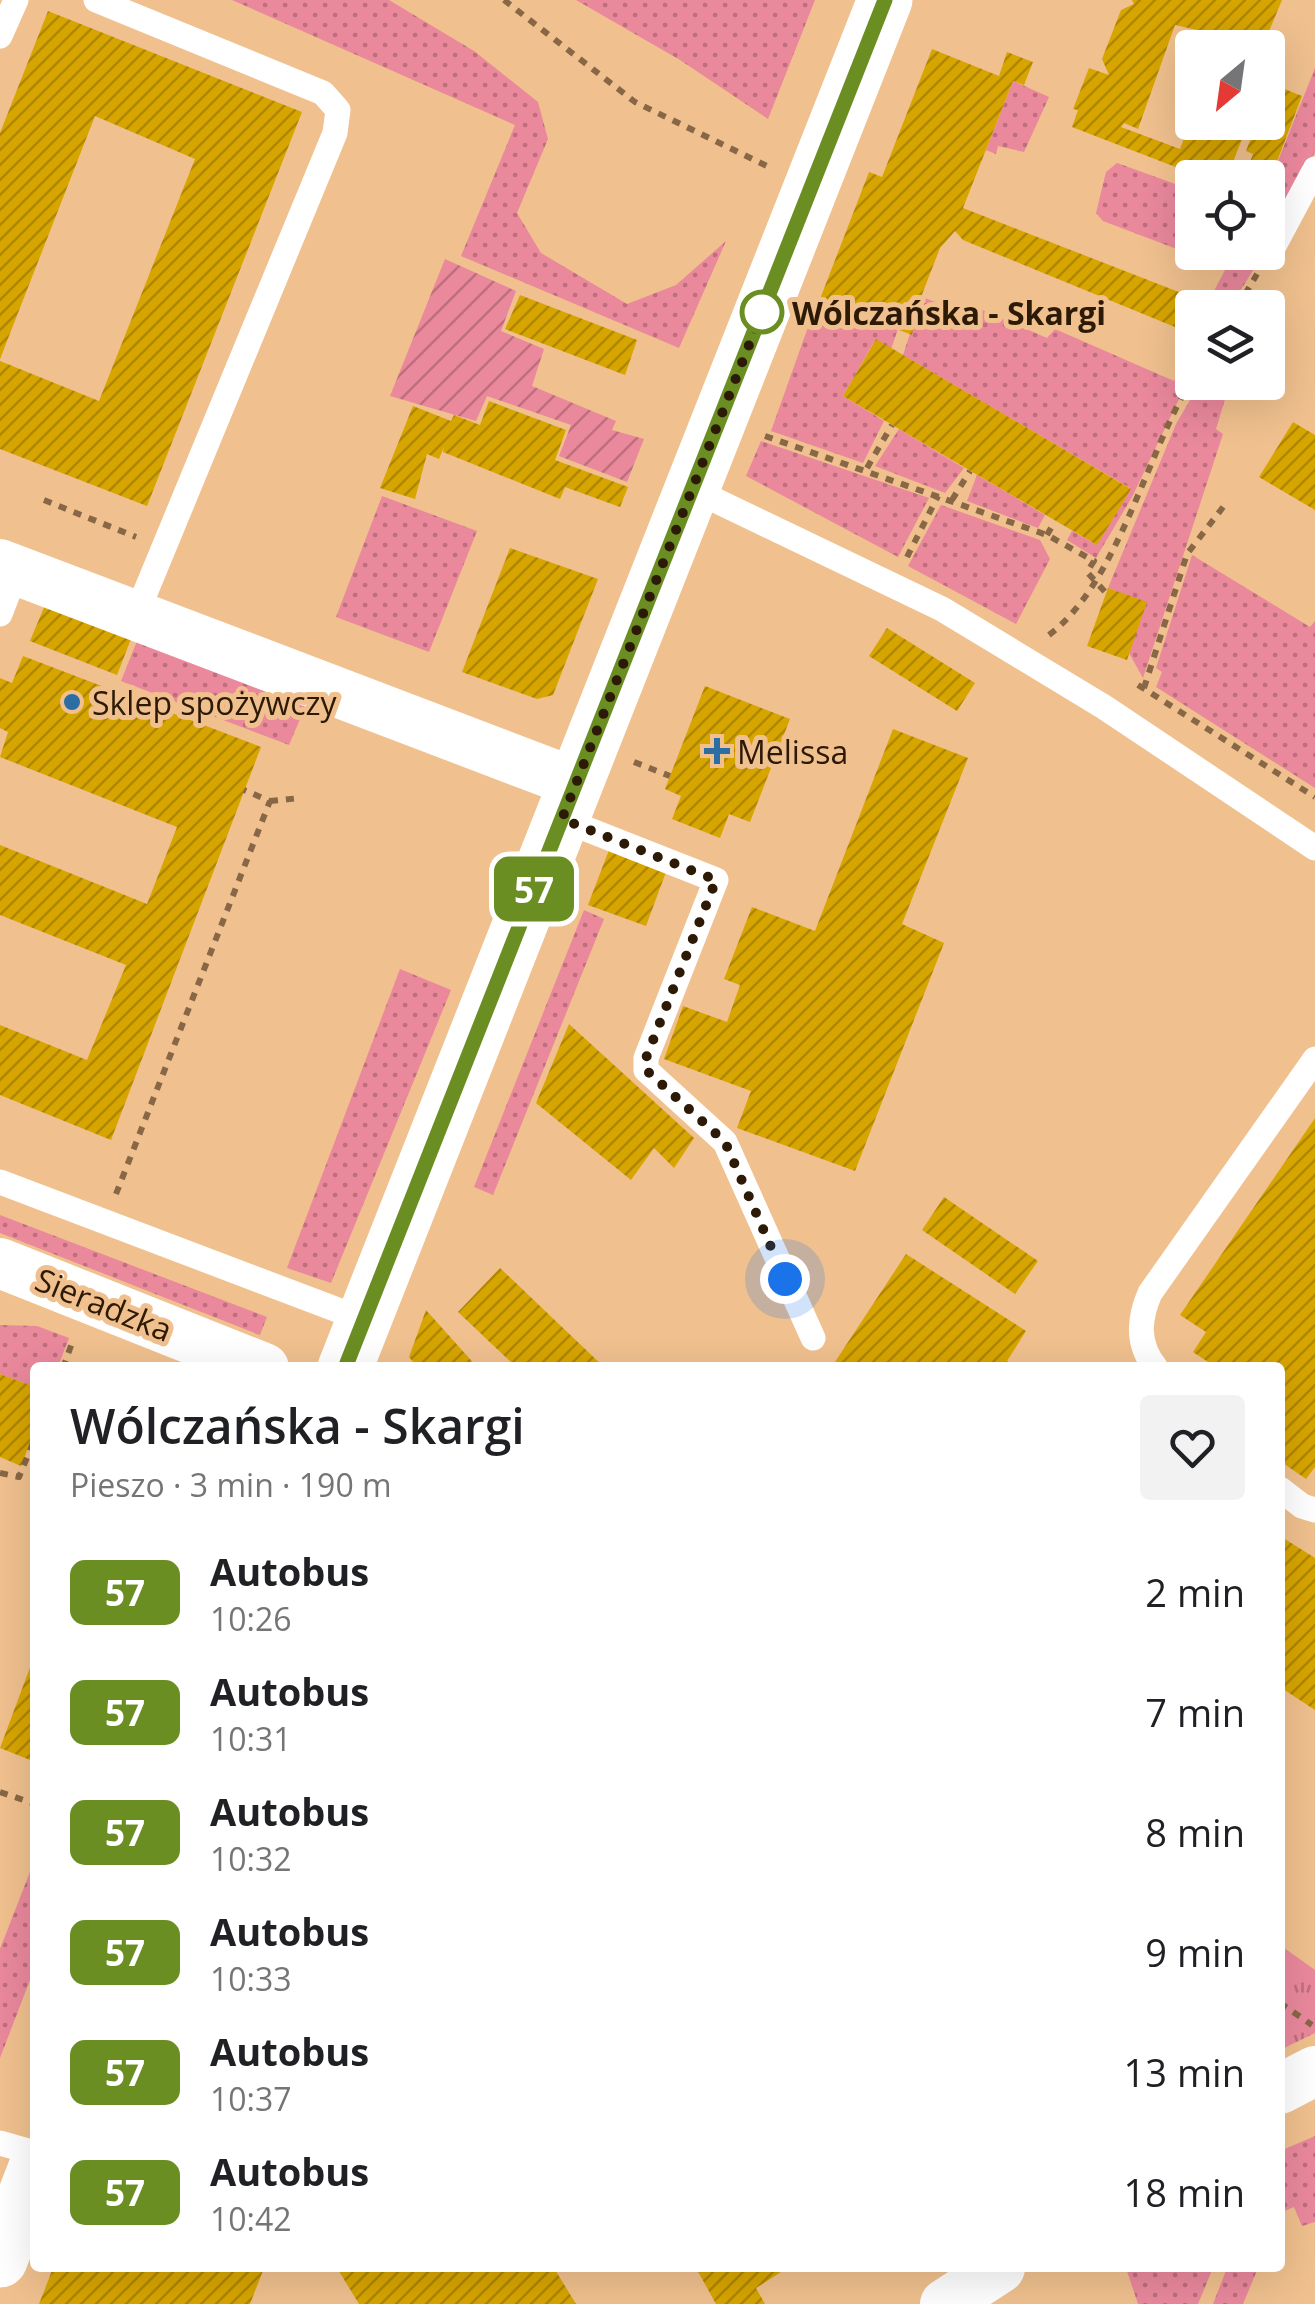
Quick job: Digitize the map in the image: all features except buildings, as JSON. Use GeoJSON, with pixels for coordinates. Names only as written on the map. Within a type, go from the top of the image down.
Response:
{"type":"FeatureCollection","features":[{"type":"Feature","properties":{"kind":"street"},"geometry":{"type":"LineString","coordinates":[[354,1344],[885,0]]}},
{"type":"Feature","properties":{"kind":"street"},"geometry":{"type":"LineString","coordinates":[[6,582],[136,615],[569,801]]}},
{"type":"Feature","properties":{"kind":"street","name":"Sieradzka"},"geometry":{"type":"LineString","coordinates":[[0,1264],[249,1362]]}},
{"type":"Feature","properties":{"kind":"street"},"geometry":{"type":"LineString","coordinates":[[1285,2086],[1315,2071]]}},
{"type":"Feature","properties":{"kind":"street"},"geometry":{"type":"LineString","coordinates":[[0,2260],[30,2183]]}},
{"type":"Feature","properties":{"kind":"street"},"geometry":{"type":"LineString","coordinates":[[945,2304],[994,2272]]}},
{"type":"Feature","properties":{"kind":"lane"},"geometry":{"type":"LineString","coordinates":[[0,36],[16,0]]}},
{"type":"Feature","properties":{"kind":"lane"},"geometry":{"type":"LineString","coordinates":[[96,0],[323,93],[338,110],[335,134],[136,615]]}},
{"type":"Feature","properties":{"kind":"lane"},"geometry":{"type":"LineString","coordinates":[[1285,225],[1315,169]]}},
{"type":"Feature","properties":{"kind":"lane"},"geometry":{"type":"LineString","coordinates":[[692,489],[894,584],[1104,707],[1315,848]]}},
{"type":"Feature","properties":{"kind":"lane"},"geometry":{"type":"LineString","coordinates":[[569,801],[716,880],[646,1058],[646,1070],[725,1142],[813,1338]]}},
{"type":"Feature","properties":{"kind":"lane"},"geometry":{"type":"LineString","coordinates":[[1151,1362],[1138,1319],[1150,1292],[1315,1059]]}},
{"type":"Feature","properties":{"kind":"lane"},"geometry":{"type":"LineString","coordinates":[[0,1182],[105,1223],[354,1344]]}},
{"type":"Feature","properties":{"kind":"lane"},"geometry":{"type":"LineString","coordinates":[[1285,1493],[1315,1510]]}},
{"type":"Feature","properties":{"kind":"lane"},"geometry":{"type":"LineString","coordinates":[[0,2143],[30,2152]]}},
{"type":"Feature","properties":{"kind":"path"},"geometry":{"type":"LineString","coordinates":[[504,0],[635,102],[812,184]]}},
{"type":"Feature","properties":{"kind":"path"},"geometry":{"type":"LineString","coordinates":[[1020,657],[1066,623],[1094,579],[1182,400]]}},
{"type":"Feature","properties":{"kind":"path"},"geometry":{"type":"LineString","coordinates":[[867,468],[892,425]]}},
{"type":"Feature","properties":{"kind":"path"},"geometry":{"type":"LineString","coordinates":[[754,432],[867,468],[1047,535],[1094,560],[1087,572],[1106,594]]}},
{"type":"Feature","properties":{"kind":"path"},"geometry":{"type":"LineString","coordinates":[[952,500],[970,471]]}},
{"type":"Feature","properties":{"kind":"path"},"geometry":{"type":"LineString","coordinates":[[894,584],[938,496]]}},
{"type":"Feature","properties":{"kind":"path"},"geometry":{"type":"LineString","coordinates":[[44,500],[164,548]]}},
{"type":"Feature","properties":{"kind":"path"},"geometry":{"type":"LineString","coordinates":[[1144,688],[1188,554],[1227,502]]}},
{"type":"Feature","properties":{"kind":"path"},"geometry":{"type":"LineString","coordinates":[[1047,535],[1055,520]]}},
{"type":"Feature","properties":{"kind":"path"},"geometry":{"type":"LineString","coordinates":[[627,760],[670,776]]}},
{"type":"Feature","properties":{"kind":"path"},"geometry":{"type":"LineString","coordinates":[[244,790],[270,801],[300,798]]}},
{"type":"Feature","properties":{"kind":"path"},"geometry":{"type":"LineString","coordinates":[[105,1223],[270,801]]}},
{"type":"Feature","properties":{"kind":"path"},"geometry":{"type":"LineString","coordinates":[[65,1362],[75,1334]]}},
{"type":"Feature","properties":{"kind":"path"},"geometry":{"type":"LineString","coordinates":[[0,1473],[18,1477],[30,1449]]}},
{"type":"Feature","properties":{"kind":"path"},"geometry":{"type":"LineString","coordinates":[[0,1792],[30,1802]]}},
{"type":"Feature","properties":{"kind":"path"},"geometry":{"type":"LineString","coordinates":[[1285,2006],[1315,2027]]}},
{"type":"Feature","properties":{"kind":"green space"},"geometry":{"type":"Polygon","coordinates":[[[232,0],[389,0],[474,51],[538,102],[548,139],[517,213],[541,253],[627,304],[676,285],[726,241],[679,348],[461,256],[515,125],[232,0]]]}},
{"type":"Feature","properties":{"kind":"green space"},"geometry":{"type":"Polygon","coordinates":[[[576,0],[815,0],[768,119],[680,60],[576,0]]]}},
{"type":"Feature","properties":{"kind":"green space"},"geometry":{"type":"Polygon","coordinates":[[[1315,68],[1315,152],[1285,212],[1285,160],[1278,160],[1315,68]]]}},
{"type":"Feature","properties":{"kind":"green space"},"geometry":{"type":"Polygon","coordinates":[[[1013,81],[1049,97],[1024,152],[998,146],[996,154],[986,150],[1013,81]]]}},
{"type":"Feature","properties":{"kind":"green space"},"geometry":{"type":"Polygon","coordinates":[[[1117,163],[1175,184],[1175,248],[1103,221],[1096,213],[1106,172],[1117,163]]]}},
{"type":"Feature","properties":{"kind":"green space"},"geometry":{"type":"Polygon","coordinates":[[[445,259],[516,291],[501,331],[544,349],[532,386],[616,421],[612,430],[644,439],[627,482],[559,456],[571,425],[487,396],[476,421],[390,396],[445,259]]]}},
{"type":"Feature","properties":{"kind":"green space"},"geometry":{"type":"Polygon","coordinates":[[[1225,270],[1253,270],[1241,290],[1214,290],[1225,270]]]}},
{"type":"Feature","properties":{"kind":"green space"},"geometry":{"type":"Polygon","coordinates":[[[922,297],[964,313],[980,309],[1047,338],[1055,329],[1175,379],[1175,400],[1179,400],[1132,497],[1096,558],[1067,540],[1072,531],[1097,545],[1130,488],[903,355],[922,297]]]}},
{"type":"Feature","properties":{"kind":"green space"},"geometry":{"type":"Polygon","coordinates":[[[818,299],[898,329],[891,349],[875,340],[843,396],[884,421],[863,463],[771,431],[818,299]]]}},
{"type":"Feature","properties":{"kind":"green space"},"geometry":{"type":"Polygon","coordinates":[[[1190,400],[1225,400],[1216,429],[1223,434],[1143,678],[1129,653],[1146,603],[1108,588],[1176,424],[1190,400]]]}},
{"type":"Feature","properties":{"kind":"green space"},"geometry":{"type":"Polygon","coordinates":[[[899,429],[964,468],[945,493],[875,466],[899,429]]]}},
{"type":"Feature","properties":{"kind":"green space"},"geometry":{"type":"Polygon","coordinates":[[[761,441],[929,498],[898,557],[746,476],[761,441]]]}},
{"type":"Feature","properties":{"kind":"green space"},"geometry":{"type":"Polygon","coordinates":[[[977,475],[1045,515],[1038,528],[967,501],[977,475]]]}},
{"type":"Feature","properties":{"kind":"green space"},"geometry":{"type":"Polygon","coordinates":[[[382,496],[477,531],[429,652],[336,617],[382,496]]]}},
{"type":"Feature","properties":{"kind":"green space"},"geometry":{"type":"Polygon","coordinates":[[[941,505],[1040,540],[1050,559],[1016,624],[908,566],[941,505]]]}},
{"type":"Feature","properties":{"kind":"green space"},"geometry":{"type":"Polygon","coordinates":[[[1192,555],[1310,627],[1315,621],[1315,788],[1156,687],[1162,672],[1156,668],[1192,555]]]}},
{"type":"Feature","properties":{"kind":"green space"},"geometry":{"type":"Polygon","coordinates":[[[137,641],[306,705],[289,745],[121,681],[137,641]]]}},
{"type":"Feature","properties":{"kind":"green space"},"geometry":{"type":"Polygon","coordinates":[[[584,910],[604,919],[493,1195],[474,1187],[584,910]]]}},
{"type":"Feature","properties":{"kind":"green space"},"geometry":{"type":"Polygon","coordinates":[[[400,969],[451,990],[331,1283],[287,1268],[400,969]]]}},
{"type":"Feature","properties":{"kind":"green space"},"geometry":{"type":"Polygon","coordinates":[[[0,1215],[267,1317],[260,1335],[0,1233],[0,1215]]]}},
{"type":"Feature","properties":{"kind":"green space"},"geometry":{"type":"Polygon","coordinates":[[[0,1325],[37,1326],[69,1338],[60,1362],[30,1362],[30,1385],[0,1374],[0,1325]]]}},
{"type":"Feature","properties":{"kind":"green space"},"geometry":{"type":"Polygon","coordinates":[[[30,1872],[30,1980],[0,2058],[0,1949],[30,1872]]]}},
{"type":"Feature","properties":{"kind":"green space"},"geometry":{"type":"Polygon","coordinates":[[[1285,1949],[1315,1970],[1315,2033],[1285,2048],[1285,1949]]]}},
{"type":"Feature","properties":{"kind":"green space"},"geometry":{"type":"Polygon","coordinates":[[[1315,2136],[1315,2222],[1302,2226],[1294,2207],[1285,2211],[1285,2149],[1315,2136]]]}},
{"type":"Feature","properties":{"kind":"green space"},"geometry":{"type":"Polygon","coordinates":[[[1127,2272],[1211,2272],[1198,2304],[1138,2304],[1127,2272]]]}},
{"type":"Feature","properties":{"kind":"green space"},"geometry":{"type":"Polygon","coordinates":[[[1225,2272],[1256,2272],[1243,2304],[1213,2304],[1225,2272]]]}},
{"type":"Feature","properties":{"kind":"bus line","name":"57"},"geometry":{"type":"LineString","coordinates":[[347,1362],[885,0]]}},
{"type":"Feature","properties":{"kind":"place","name":"Wólczańska - Skargi"},"geometry":{"type":"Point","coordinates":[762,312]}},
{"type":"Feature","properties":{"kind":"place","name":"Sklep spożywczy"},"geometry":{"type":"Point","coordinates":[72,702]}},
{"type":"Feature","properties":{"kind":"place","name":"Melissa"},"geometry":{"type":"Point","coordinates":[717,751]}},
{"type":"Feature","properties":{"kind":"route"},"geometry":{"type":"LineString","coordinates":[[762,312],[562,819],[716,880],[646,1058],[646,1070],[725,1142],[785,1279]]}}]}
